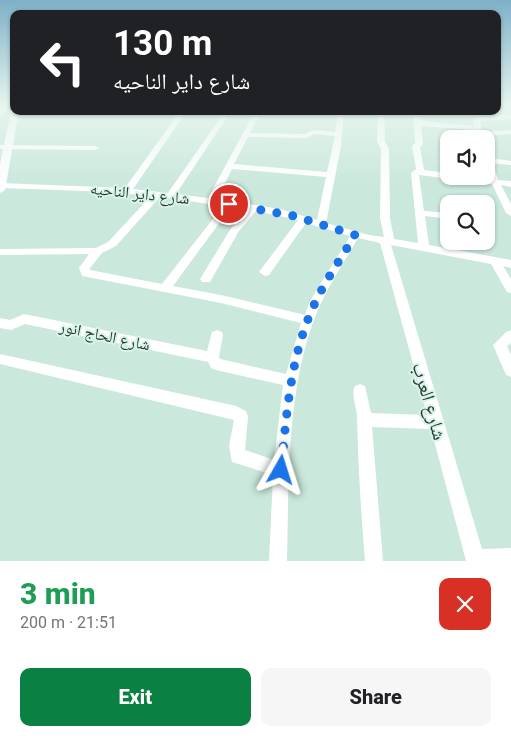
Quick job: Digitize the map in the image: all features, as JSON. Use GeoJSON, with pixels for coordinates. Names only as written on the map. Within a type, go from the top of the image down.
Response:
{"type":"FeatureCollection","features":[{"type":"Feature","properties":{"kind":"street"},"geometry":{"type":"LineString","coordinates":[[1,182],[4,147],[9,132]]}},
{"type":"Feature","properties":{"kind":"street"},"geometry":{"type":"LineString","coordinates":[[128,190],[169,132]]}},
{"type":"Feature","properties":{"kind":"street"},"geometry":{"type":"LineString","coordinates":[[171,195],[214,132]]}},
{"type":"Feature","properties":{"kind":"street"},"geometry":{"type":"LineString","coordinates":[[211,201],[247,132]]}},
{"type":"Feature","properties":{"kind":"street"},"geometry":{"type":"LineString","coordinates":[[246,135],[308,136],[313,132]]}},
{"type":"Feature","properties":{"kind":"street"},"geometry":{"type":"LineString","coordinates":[[315,132],[338,134],[321,224]]}},
{"type":"Feature","properties":{"kind":"street","name":"شارع العرب"},"geometry":{"type":"LineString","coordinates":[[381,132],[381,141],[385,149],[385,218],[388,241],[475,560]]}},
{"type":"Feature","properties":{"kind":"street"},"geometry":{"type":"LineString","coordinates":[[417,132],[419,144],[416,146],[420,170],[415,172],[424,247]]}},
{"type":"Feature","properties":{"kind":"street"},"geometry":{"type":"LineString","coordinates":[[495,133],[508,132]]}},
{"type":"Feature","properties":{"kind":"street"},"geometry":{"type":"LineString","coordinates":[[4,147],[95,148]]}},
{"type":"Feature","properties":{"kind":"street"},"geometry":{"type":"LineString","coordinates":[[495,159],[511,163]]}},
{"type":"Feature","properties":{"kind":"street"},"geometry":{"type":"LineString","coordinates":[[230,166],[331,175]]}},
{"type":"Feature","properties":{"kind":"street"},"geometry":{"type":"LineString","coordinates":[[418,172],[440,175]]}},
{"type":"Feature","properties":{"kind":"street","name":"شارع داير الناحيه"},"geometry":{"type":"LineString","coordinates":[[1,182],[128,190],[211,201],[304,219],[355,235],[511,264]]}},
{"type":"Feature","properties":{"kind":"street"},"geometry":{"type":"LineString","coordinates":[[495,182],[511,184]]}},
{"type":"Feature","properties":{"kind":"street"},"geometry":{"type":"LineString","coordinates":[[495,182],[511,213]]}},
{"type":"Feature","properties":{"kind":"street"},"geometry":{"type":"LineString","coordinates":[[158,194],[112,244],[98,252],[84,268],[86,273],[222,299],[308,320]]}},
{"type":"Feature","properties":{"kind":"street"},"geometry":{"type":"LineString","coordinates":[[165,288],[172,277],[179,273],[206,233],[229,204]]}},
{"type":"Feature","properties":{"kind":"street"},"geometry":{"type":"LineString","coordinates":[[206,279],[235,230],[253,208]]}},
{"type":"Feature","properties":{"kind":"street"},"geometry":{"type":"LineString","coordinates":[[420,213],[440,215]]}},
{"type":"Feature","properties":{"kind":"street"},"geometry":{"type":"LineString","coordinates":[[265,272],[304,219]]}},
{"type":"Feature","properties":{"kind":"street"},"geometry":{"type":"LineString","coordinates":[[278,561],[281,470],[291,382],[302,336],[316,301],[355,235]]}},
{"type":"Feature","properties":{"kind":"street"},"geometry":{"type":"LineString","coordinates":[[0,252],[98,252]]}},
{"type":"Feature","properties":{"kind":"street"},"geometry":{"type":"LineString","coordinates":[[495,262],[511,289]]}},
{"type":"Feature","properties":{"kind":"street","name":"شارع الحاج انور"},"geometry":{"type":"LineString","coordinates":[[0,323],[11,325],[24,319],[212,357],[219,366],[291,382]]}},
{"type":"Feature","properties":{"kind":"street"},"geometry":{"type":"LineString","coordinates":[[212,357],[217,335]]}},
{"type":"Feature","properties":{"kind":"street"},"geometry":{"type":"LineString","coordinates":[[511,335],[500,345],[511,371]]}},
{"type":"Feature","properties":{"kind":"street"},"geometry":{"type":"LineString","coordinates":[[0,359],[236,413],[241,416],[242,423],[236,450],[238,456],[281,470]]}},
{"type":"Feature","properties":{"kind":"street"},"geometry":{"type":"LineString","coordinates":[[360,390],[364,420],[374,561]]}},
{"type":"Feature","properties":{"kind":"street"},"geometry":{"type":"LineString","coordinates":[[364,420],[436,422]]}},
{"type":"Feature","properties":{"kind":"street"},"geometry":{"type":"LineString","coordinates":[[475,560],[511,558]]}},
{"type":"Feature","properties":{"kind":"route"},"geometry":{"type":"LineString","coordinates":[[229,204],[280,212],[355,235],[316,301],[302,336],[291,382],[281,470]]}}]}
